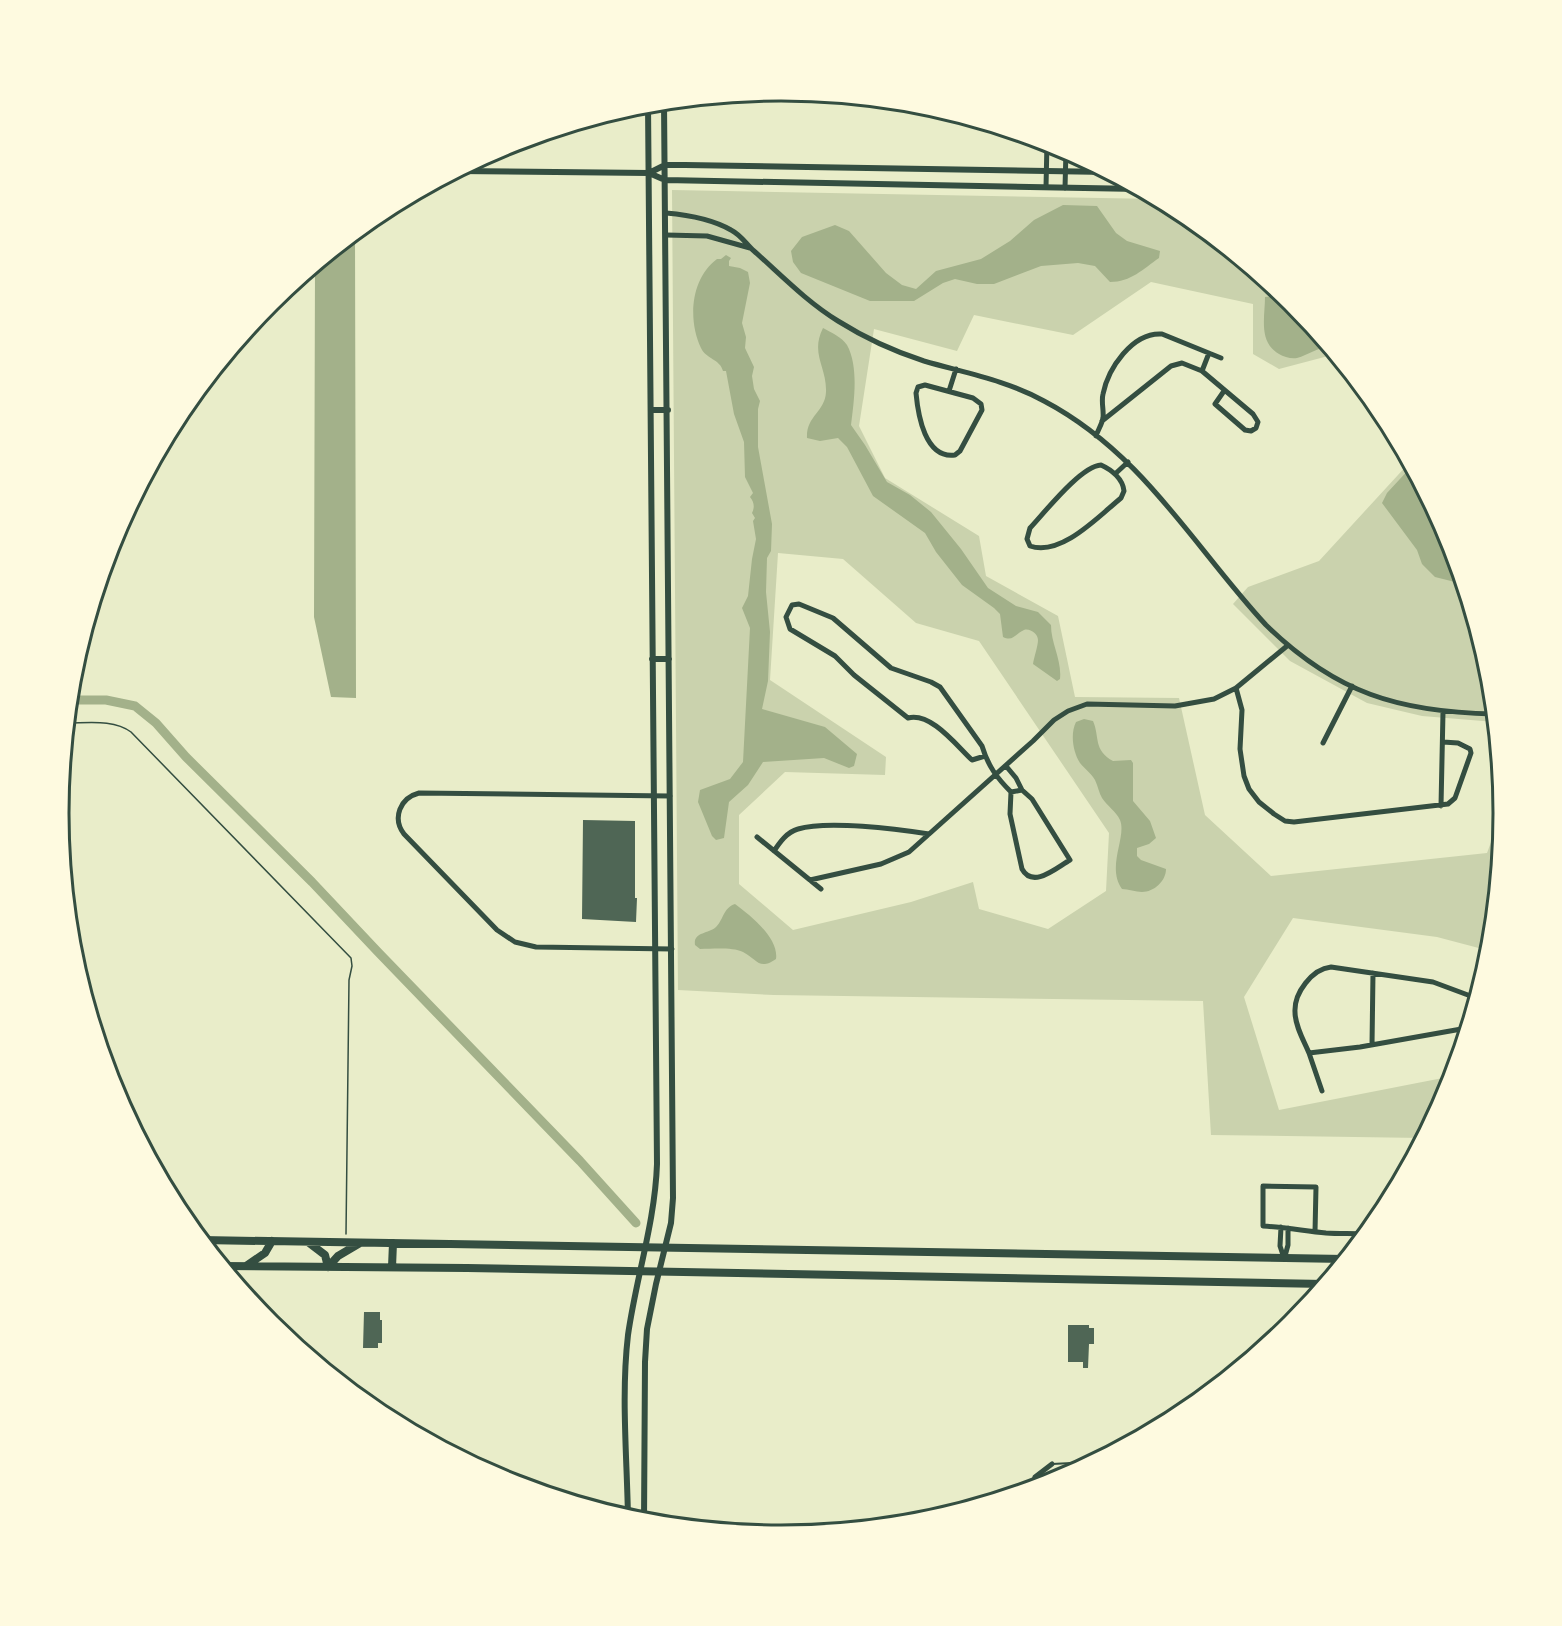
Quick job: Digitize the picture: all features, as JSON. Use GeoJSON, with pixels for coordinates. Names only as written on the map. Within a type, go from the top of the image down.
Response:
{"type":"FeatureCollection","features":[{"type":"Feature","properties":{"kind":"main road"},"geometry":{"type":"LineString","coordinates":[[212,1240],[1335,1259]]}},
{"type":"Feature","properties":{"kind":"main road"},"geometry":{"type":"LineString","coordinates":[[246,1266],[265,1253],[272,1241]]}},
{"type":"Feature","properties":{"kind":"main road"},"geometry":{"type":"LineString","coordinates":[[308,1242],[325,1255],[328,1267]]}},
{"type":"Feature","properties":{"kind":"main road"},"geometry":{"type":"LineString","coordinates":[[328,1267],[338,1256],[362,1243]]}},
{"type":"Feature","properties":{"kind":"main road"},"geometry":{"type":"LineString","coordinates":[[392,1267],[393,1243]]}},
{"type":"Feature","properties":{"kind":"main road"},"geometry":{"type":"LineString","coordinates":[[233,1266],[1314,1284]]}},
{"type":"Feature","properties":{"kind":"street"},"geometry":{"type":"LineString","coordinates":[[644,1511],[647,1329],[671,1222],[674,1198],[664,111]]}},
{"type":"Feature","properties":{"kind":"street"},"geometry":{"type":"LineString","coordinates":[[627,1508],[626,1364],[629,1332],[646,1247],[657,1164],[648,114]]}},
{"type":"Feature","properties":{"kind":"street"},"geometry":{"type":"LineString","coordinates":[[1046,187],[1047,153]]}},
{"type":"Feature","properties":{"kind":"street"},"geometry":{"type":"LineString","coordinates":[[1065,188],[1066,161]]}},
{"type":"Feature","properties":{"kind":"street"},"geometry":{"type":"LineString","coordinates":[[649,173],[665,165],[1091,172]]}},
{"type":"Feature","properties":{"kind":"street"},"geometry":{"type":"LineString","coordinates":[[472,171],[649,173],[665,180],[1124,189]]}},
{"type":"Feature","properties":{"kind":"street"},"geometry":{"type":"LineString","coordinates":[[666,213],[710,221],[741,237],[811,302],[860,334],[908,355],[999,381],[1046,401],[1128,462],[1155,490],[1254,612],[1287,646],[1319,669],[1352,686],[1400,704],[1443,711],[1486,714]]}},
{"type":"Feature","properties":{"kind":"street"},"geometry":{"type":"LineString","coordinates":[[666,235],[713,237],[752,249]]}},
{"type":"Feature","properties":{"kind":"street"},"geometry":{"type":"LineString","coordinates":[[1096,436],[1102,421],[1102,399],[1105,387],[1120,355],[1133,345],[1153,334],[1162,334],[1221,358]]}},
{"type":"Feature","properties":{"kind":"street"},"geometry":{"type":"LineString","coordinates":[[1202,371],[1209,353]]}},
{"type":"Feature","properties":{"kind":"street"},"geometry":{"type":"LineString","coordinates":[[1102,421],[1175,364],[1185,363],[1202,371],[1256,416],[1258,422],[1256,428],[1251,431],[1245,430],[1215,404],[1224,391]]}},
{"type":"Feature","properties":{"kind":"street"},"geometry":{"type":"LineString","coordinates":[[949,391],[956,369]]}},
{"type":"Feature","properties":{"kind":"street"},"geometry":{"type":"LineString","coordinates":[[921,385],[949,391],[974,398],[980,402],[982,407],[960,451],[952,456],[941,453],[928,441],[916,396],[916,389],[921,385]]}},
{"type":"Feature","properties":{"kind":"street"},"geometry":{"type":"LineString","coordinates":[[651,410],[668,410]]}},
{"type":"Feature","properties":{"kind":"street"},"geometry":{"type":"LineString","coordinates":[[1115,474],[1128,462]]}},
{"type":"Feature","properties":{"kind":"street"},"geometry":{"type":"LineString","coordinates":[[1101,465],[1115,474],[1124,486],[1123,495],[1064,543],[1040,548],[1030,546],[1027,532],[1083,473],[1093,466],[1101,465]]}},
{"type":"Feature","properties":{"kind":"street"},"geometry":{"type":"LineString","coordinates":[[985,756],[972,760],[930,721],[919,717],[908,718],[854,675],[835,656],[794,632],[786,621],[792,605],[800,604],[832,618],[891,668],[940,687],[982,746],[995,776],[1011,792],[1010,814],[1022,869],[1024,874],[1034,878],[1070,860],[1032,799],[1022,790],[1006,765]]}},
{"type":"Feature","properties":{"kind":"street"},"geometry":{"type":"LineString","coordinates":[[810,880],[888,861],[909,852],[1054,720],[1068,711],[1081,706],[1100,704],[1184,706],[1214,699],[1236,688],[1287,646]]}},
{"type":"Feature","properties":{"kind":"street"},"geometry":{"type":"LineString","coordinates":[[652,659],[669,659]]}},
{"type":"Feature","properties":{"kind":"street"},"geometry":{"type":"LineString","coordinates":[[1323,743],[1352,686]]}},
{"type":"Feature","properties":{"kind":"street"},"geometry":{"type":"LineString","coordinates":[[1236,688],[1242,710],[1240,749],[1246,782],[1255,798],[1281,820],[1294,822],[1448,804],[1455,798],[1471,753],[1470,749],[1458,743],[1443,742]]}},
{"type":"Feature","properties":{"kind":"street"},"geometry":{"type":"LineString","coordinates":[[1441,806],[1443,711]]}},
{"type":"Feature","properties":{"kind":"street"},"geometry":{"type":"LineString","coordinates":[[1011,792],[1022,790]]}},
{"type":"Feature","properties":{"kind":"street"},"geometry":{"type":"LineString","coordinates":[[670,796],[414,794],[404,801],[398,817],[401,829],[504,936],[520,944],[672,949]]}},
{"type":"Feature","properties":{"kind":"street"},"geometry":{"type":"LineString","coordinates":[[774,851],[790,832],[811,827],[852,826],[929,834]]}},
{"type":"Feature","properties":{"kind":"street"},"geometry":{"type":"LineString","coordinates":[[757,837],[820,889]]}},
{"type":"Feature","properties":{"kind":"street"},"geometry":{"type":"LineString","coordinates":[[1322,1091],[1296,1020],[1295,1007],[1308,981],[1316,972],[1326,968],[1433,982],[1469,996]]}},
{"type":"Feature","properties":{"kind":"street"},"geometry":{"type":"LineString","coordinates":[[1372,1045],[1373,973]]}},
{"type":"Feature","properties":{"kind":"street"},"geometry":{"type":"LineString","coordinates":[[1309,1053],[1372,1045],[1459,1029]]}},
{"type":"Feature","properties":{"kind":"street"},"geometry":{"type":"LineString","coordinates":[[1316,1232],[1316,1187],[1263,1186],[1263,1226],[1288,1227],[1316,1232],[1355,1234]]}},
{"type":"Feature","properties":{"kind":"street"},"geometry":{"type":"LineString","coordinates":[[1281,1227],[1280,1246],[1284,1258]]}},
{"type":"Feature","properties":{"kind":"street"},"geometry":{"type":"LineString","coordinates":[[1284,1258],[1288,1245],[1288,1227]]}},
{"type":"Feature","properties":{"kind":"street"},"geometry":{"type":"LineString","coordinates":[[1035,1478],[1052,1464]]}},
{"type":"Feature","properties":{"kind":"lane"},"geometry":{"type":"LineString","coordinates":[[1052,1464],[1071,1463]]}},
{"type":"Feature","properties":{"kind":"path"},"geometry":{"type":"LineString","coordinates":[[75,723],[114,724],[131,732],[351,958],[346,1233]]}},
{"type":"Feature","properties":{"kind":"shaded area"},"geometry":{"type":"Polygon","coordinates":[[[672,190],[1141,199],[1177,221],[1250,278],[1284,310],[1326,356],[1279,369],[1253,354],[1253,304],[1151,282],[1073,335],[974,315],[957,351],[874,329],[859,426],[885,478],[979,536],[986,576],[1058,616],[1075,697],[1179,698],[1205,815],[1271,876],[1487,853],[1492,840],[1487,906],[1480,948],[1437,937],[1293,918],[1244,997],[1279,1110],[1442,1078],[1420,1128],[1415,1138],[1211,1135],[1203,1001],[774,995],[678,990],[672,190]],[[778,553],[770,680],[886,757],[885,775],[785,772],[739,815],[739,884],[793,930],[911,902],[973,882],[979,909],[1048,929],[1106,891],[1109,833],[979,641],[916,623],[843,559],[778,553]]]}},
{"type":"Feature","properties":{"kind":"shaded area"},"geometry":{"type":"Polygon","coordinates":[[[1063,205],[1097,206],[1116,233],[1127,241],[1160,251],[1159,258],[1124,280],[1110,282],[1095,266],[1078,263],[1041,266],[994,284],[977,284],[955,279],[943,283],[914,301],[870,301],[801,273],[793,262],[791,251],[802,237],[835,225],[849,231],[886,273],[902,285],[916,289],[936,271],[981,259],[1010,241],[1034,220],[1063,205]]]}},
{"type":"Feature","properties":{"kind":"shaded area"},"geometry":{"type":"Polygon","coordinates":[[[355,243],[356,698],[331,697],[314,617],[315,276],[355,243]]]}},
{"type":"Feature","properties":{"kind":"shaded area"},"geometry":{"type":"Polygon","coordinates":[[[726,255],[731,258],[729,266],[748,272],[750,283],[742,323],[746,337],[745,348],[754,367],[752,376],[754,389],[760,401],[758,447],[772,524],[771,551],[767,558],[766,592],[770,632],[768,681],[762,709],[825,727],[857,754],[854,766],[849,768],[824,758],[763,762],[748,785],[729,802],[724,838],[716,840],[712,836],[698,802],[700,790],[730,779],[743,762],[750,628],[742,608],[748,596],[756,539],[753,521],[755,518],[752,513],[754,505],[750,497],[753,493],[745,477],[744,442],[734,414],[726,371],[723,371],[719,364],[703,352],[694,326],[694,301],[701,278],[708,267],[726,255]]]}},
{"type":"Feature","properties":{"kind":"shaded area"},"geometry":{"type":"Polygon","coordinates":[[[1265,297],[1270,297],[1320,349],[1301,357],[1283,356],[1272,349],[1268,343],[1264,321],[1265,297]]]}},
{"type":"Feature","properties":{"kind":"shaded area"},"geometry":{"type":"Polygon","coordinates":[[[823,328],[842,340],[851,354],[855,384],[851,425],[887,482],[910,495],[931,512],[961,549],[988,588],[1016,606],[1038,612],[1051,625],[1060,679],[1057,681],[1033,664],[1038,642],[1035,634],[1024,630],[1012,638],[1003,637],[1000,614],[962,585],[936,552],[925,533],[873,496],[847,447],[838,438],[820,441],[807,438],[809,424],[825,399],[826,383],[818,353],[819,337],[823,328]]]}},
{"type":"Feature","properties":{"kind":"shaded area"},"geometry":{"type":"Polygon","coordinates":[[[1404,468],[1439,541],[1455,584],[1469,629],[1487,721],[1422,716],[1367,703],[1290,661],[1233,604],[1248,587],[1319,561],[1404,468]]]}},
{"type":"Feature","properties":{"kind":"shaded area"},"geometry":{"type":"Polygon","coordinates":[[[1406,472],[1439,541],[1454,582],[1435,577],[1422,564],[1417,550],[1382,503],[1387,493],[1406,472]]]}},
{"type":"Feature","properties":{"kind":"shaded area"},"geometry":{"type":"Polygon","coordinates":[[[1084,719],[1093,721],[1098,743],[1107,757],[1113,761],[1131,760],[1133,763],[1133,801],[1150,821],[1156,838],[1149,844],[1137,848],[1137,856],[1141,860],[1166,869],[1162,882],[1146,892],[1122,889],[1118,880],[1116,862],[1121,835],[1120,820],[1102,798],[1095,780],[1080,763],[1074,748],[1074,727],[1076,722],[1084,719]]]}},
{"type":"Feature","properties":{"kind":"shaded area"},"geometry":{"type":"Polygon","coordinates":[[[735,904],[756,921],[769,936],[776,951],[776,959],[762,964],[739,950],[700,949],[695,945],[696,938],[716,927],[728,908],[735,904]]]}},
{"type":"Feature","properties":{"kind":"building"},"geometry":{"type":"Polygon","coordinates":[[[583,820],[635,821],[636,922],[582,919],[583,820]]]}},
{"type":"Feature","properties":{"kind":"building"},"geometry":{"type":"Polygon","coordinates":[[[364,1312],[380,1312],[382,1343],[378,1343],[378,1348],[363,1348],[364,1312]]]}},
{"type":"Feature","properties":{"kind":"building"},"geometry":{"type":"Polygon","coordinates":[[[1068,1325],[1089,1325],[1089,1328],[1094,1328],[1094,1344],[1089,1344],[1088,1368],[1083,1368],[1083,1362],[1068,1362],[1068,1325]]]}},
{"type":"Feature","properties":{"kind":"waterway"},"geometry":{"type":"LineString","coordinates":[[78,700],[106,700],[135,706],[156,723],[186,757],[312,882],[580,1161],[636,1223]]}}]}
